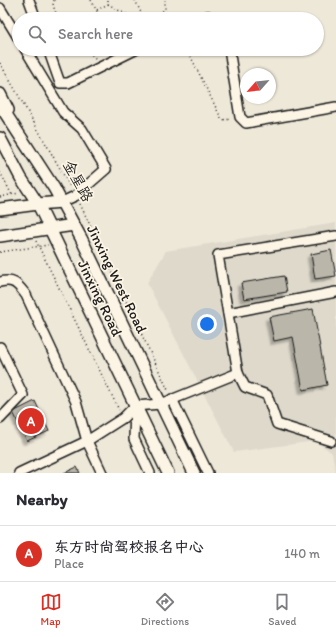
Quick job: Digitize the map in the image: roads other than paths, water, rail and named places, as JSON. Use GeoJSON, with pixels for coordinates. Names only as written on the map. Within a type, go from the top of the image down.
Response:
{"type":"FeatureCollection","features":[{"type":"Feature","properties":{"kind":"main road"},"geometry":{"type":"LineString","coordinates":[[0,94],[23,141]]}},
{"type":"Feature","properties":{"kind":"main road","name":"Jinxing West Road"},"geometry":{"type":"LineString","coordinates":[[0,106],[62,202],[194,473]]}},
{"type":"Feature","properties":{"kind":"main road","name":"Jinxing Road"},"geometry":{"type":"LineString","coordinates":[[0,138],[21,178],[38,204],[168,473]]}},
{"type":"Feature","properties":{"kind":"main road"},"geometry":{"type":"LineString","coordinates":[[0,210],[18,206],[62,202]]}},
{"type":"Feature","properties":{"kind":"main road"},"geometry":{"type":"LineString","coordinates":[[0,236],[31,230],[74,225]]}},
{"type":"Feature","properties":{"kind":"street"},"geometry":{"type":"LineString","coordinates":[[29,0],[33,12]]}},
{"type":"Feature","properties":{"kind":"street"},"geometry":{"type":"LineString","coordinates":[[0,8],[12,28]]}},
{"type":"Feature","properties":{"kind":"street"},"geometry":{"type":"LineString","coordinates":[[29,56],[63,112],[82,129],[106,169],[75,196],[62,202]]}},
{"type":"Feature","properties":{"kind":"street"},"geometry":{"type":"LineString","coordinates":[[51,56],[60,82],[68,83],[123,56]]}},
{"type":"Feature","properties":{"kind":"street"},"geometry":{"type":"LineString","coordinates":[[230,56],[240,117],[246,123],[336,107]]}},
{"type":"Feature","properties":{"kind":"street"},"geometry":{"type":"LineString","coordinates":[[331,441],[277,424],[267,396],[246,387],[238,373],[218,255],[336,236]]}},
{"type":"Feature","properties":{"kind":"street"},"geometry":{"type":"LineString","coordinates":[[0,282],[8,280],[17,284],[26,295],[76,402],[86,440],[102,473]]}},
{"type":"Feature","properties":{"kind":"street"},"geometry":{"type":"LineString","coordinates":[[228,313],[336,292]]}},
{"type":"Feature","properties":{"kind":"street"},"geometry":{"type":"LineString","coordinates":[[0,347],[23,395],[0,419]]}},
{"type":"Feature","properties":{"kind":"street"},"geometry":{"type":"LineString","coordinates":[[19,473],[86,440],[123,418],[135,406],[161,404],[238,373]]}},
{"type":"Feature","properties":{"kind":"street"},"geometry":{"type":"LineString","coordinates":[[172,399],[208,473]]}},
{"type":"Feature","properties":{"kind":"street"},"geometry":{"type":"LineString","coordinates":[[135,406],[134,439],[150,473]]}},
{"type":"Feature","properties":{"kind":"place","name":"东方时尚驾校报名中心"},"geometry":{"type":"Point","coordinates":[31,421]}}]}
